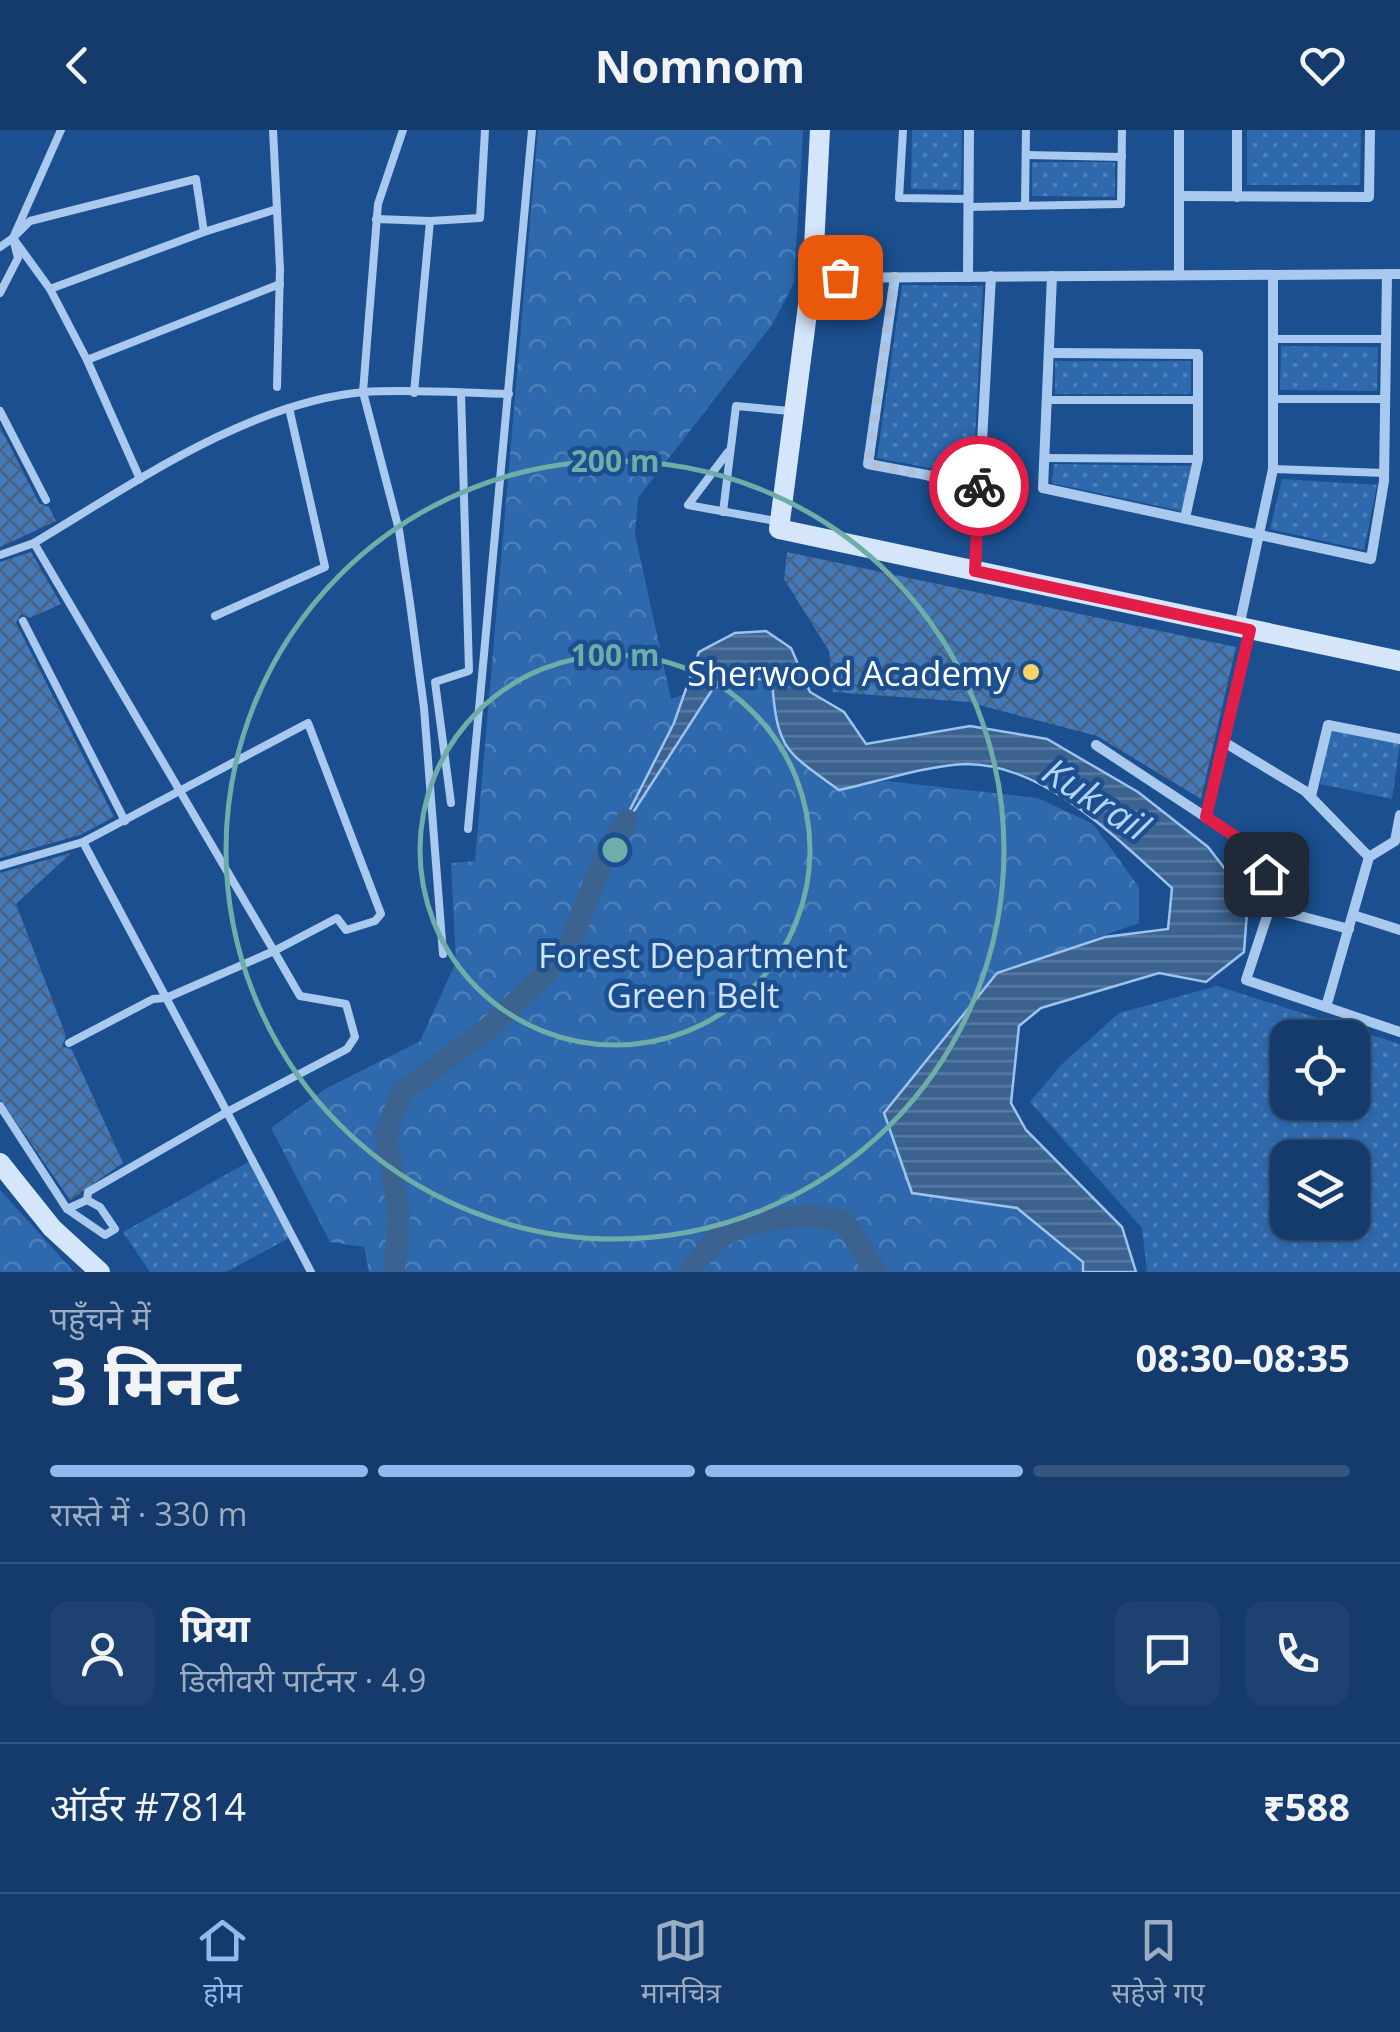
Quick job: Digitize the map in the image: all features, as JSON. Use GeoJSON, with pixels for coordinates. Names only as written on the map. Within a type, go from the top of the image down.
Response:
{"type":"FeatureCollection","features":[{"type":"Feature","properties":{"kind":"street"},"geometry":{"type":"LineString","coordinates":[[820,130],[812,278],[778,529],[1400,661]]}},
{"type":"Feature","properties":{"kind":"street"},"geometry":{"type":"LineString","coordinates":[[968,277],[970,130]]}},
{"type":"Feature","properties":{"kind":"street"},"geometry":{"type":"LineString","coordinates":[[1179,130],[1179,275]]}},
{"type":"Feature","properties":{"kind":"street"},"geometry":{"type":"LineString","coordinates":[[1237,130],[1237,197]]}},
{"type":"Feature","properties":{"kind":"street"},"geometry":{"type":"LineString","coordinates":[[1179,196],[1369,197],[1370,130]]}},
{"type":"Feature","properties":{"kind":"street"},"geometry":{"type":"LineString","coordinates":[[1052,276],[1043,488],[1371,558],[1385,474],[1387,274]]}},
{"type":"Feature","properties":{"kind":"street"},"geometry":{"type":"LineString","coordinates":[[812,278],[1400,274]]}},
{"type":"Feature","properties":{"kind":"street"},"geometry":{"type":"LineString","coordinates":[[1206,817],[1224,742],[1273,469],[1273,275]]}},
{"type":"Feature","properties":{"kind":"street"},"geometry":{"type":"LineString","coordinates":[[975,571],[991,276]]}},
{"type":"Feature","properties":{"kind":"street"},"geometry":{"type":"LineString","coordinates":[[895,277],[868,464],[980,486]]}},
{"type":"Feature","properties":{"kind":"street"},"geometry":{"type":"LineString","coordinates":[[1049,353],[1198,354],[1198,460],[1185,518]]}},
{"type":"Feature","properties":{"kind":"street"},"geometry":{"type":"LineString","coordinates":[[1311,796],[1328,725],[1400,738]]}},
{"type":"Feature","properties":{"kind":"street"},"geometry":{"type":"LineString","coordinates":[[1224,742],[1311,796],[1369,858]]}},
{"type":"Feature","properties":{"kind":"street"},"geometry":{"type":"LineString","coordinates":[[1096,745],[1245,843],[1266,874],[1270,908],[1246,980],[1400,1032]]}},
{"type":"Feature","properties":{"kind":"street"},"geometry":{"type":"LineString","coordinates":[[1326,1007],[1369,858],[1397,842],[1400,815]]}},
{"type":"Feature","properties":{"kind":"street"},"geometry":{"type":"LineString","coordinates":[[1270,908],[1348,930]]}},
{"type":"Feature","properties":{"kind":"street"},"geometry":{"type":"LineString","coordinates":[[1353,915],[1400,930]]}},
{"type":"Feature","properties":{"kind":"street"},"geometry":{"type":"LineString","coordinates":[[0,1162],[52,1228],[100,1272]]}},
{"type":"Feature","properties":{"kind":"lane"},"geometry":{"type":"LineString","coordinates":[[0,293],[18,258],[14,238],[61,130]]}},
{"type":"Feature","properties":{"kind":"lane"},"geometry":{"type":"LineString","coordinates":[[273,130],[280,284],[278,387]]}},
{"type":"Feature","properties":{"kind":"lane"},"geometry":{"type":"LineString","coordinates":[[402,130],[376,219],[363,392],[399,530],[410,602],[424,708],[443,954]]}},
{"type":"Feature","properties":{"kind":"lane"},"geometry":{"type":"LineString","coordinates":[[376,219],[480,218],[485,130]]}},
{"type":"Feature","properties":{"kind":"lane"},"geometry":{"type":"LineString","coordinates":[[468,829],[532,130]]}},
{"type":"Feature","properties":{"kind":"lane"},"geometry":{"type":"LineString","coordinates":[[903,130],[899,198],[1025,206],[1121,204],[1122,130]]}},
{"type":"Feature","properties":{"kind":"lane"},"geometry":{"type":"LineString","coordinates":[[1025,206],[1026,130]]}},
{"type":"Feature","properties":{"kind":"lane"},"geometry":{"type":"LineString","coordinates":[[1026,155],[1122,157]]}},
{"type":"Feature","properties":{"kind":"lane"},"geometry":{"type":"LineString","coordinates":[[0,247],[30,222],[196,179],[204,232]]}},
{"type":"Feature","properties":{"kind":"lane"},"geometry":{"type":"LineString","coordinates":[[50,289],[277,208]]}},
{"type":"Feature","properties":{"kind":"lane"},"geometry":{"type":"LineString","coordinates":[[414,393],[430,221]]}},
{"type":"Feature","properties":{"kind":"lane"},"geometry":{"type":"LineString","coordinates":[[14,238],[50,289],[87,360],[140,479]]}},
{"type":"Feature","properties":{"kind":"lane"},"geometry":{"type":"LineString","coordinates":[[87,360],[280,284]]}},
{"type":"Feature","properties":{"kind":"lane"},"geometry":{"type":"LineString","coordinates":[[1273,338],[1386,339]]}},
{"type":"Feature","properties":{"kind":"lane"},"geometry":{"type":"LineString","coordinates":[[0,556],[34,544],[140,479],[289,408],[363,392],[510,394]]}},
{"type":"Feature","properties":{"kind":"lane"},"geometry":{"type":"LineString","coordinates":[[451,803],[435,682],[469,671],[462,393]]}},
{"type":"Feature","properties":{"kind":"lane"},"geometry":{"type":"LineString","coordinates":[[1273,399],[1386,399]]}},
{"type":"Feature","properties":{"kind":"lane"},"geometry":{"type":"LineString","coordinates":[[1047,400],[1198,400]]}},
{"type":"Feature","properties":{"kind":"lane"},"geometry":{"type":"LineString","coordinates":[[723,512],[736,406],[794,412]]}},
{"type":"Feature","properties":{"kind":"lane"},"geometry":{"type":"LineString","coordinates":[[215,616],[325,568],[289,408]]}},
{"type":"Feature","properties":{"kind":"lane"},"geometry":{"type":"LineString","coordinates":[[0,410],[46,500]]}},
{"type":"Feature","properties":{"kind":"lane"},"geometry":{"type":"LineString","coordinates":[[730,448],[688,506],[780,521]]}},
{"type":"Feature","properties":{"kind":"lane"},"geometry":{"type":"LineString","coordinates":[[1044,458],[1198,460]]}},
{"type":"Feature","properties":{"kind":"lane"},"geometry":{"type":"LineString","coordinates":[[1273,469],[1385,474]]}},
{"type":"Feature","properties":{"kind":"lane"},"geometry":{"type":"LineString","coordinates":[[34,544],[300,996],[346,1004],[355,1037],[347,1049],[88,1192],[86,1200]]}},
{"type":"Feature","properties":{"kind":"lane"},"geometry":{"type":"LineString","coordinates":[[23,621],[125,821]]}},
{"type":"Feature","properties":{"kind":"lane"},"geometry":{"type":"LineString","coordinates":[[0,866],[82,842],[308,723],[381,914],[376,920],[346,930],[338,918],[166,998],[153,998],[69,1043]]}},
{"type":"Feature","properties":{"kind":"lane"},"geometry":{"type":"LineString","coordinates":[[82,842],[312,1272]]}},
{"type":"Feature","properties":{"kind":"lane"},"geometry":{"type":"LineString","coordinates":[[0,1106],[67,1209],[105,1235],[115,1229],[100,1206],[86,1200],[67,1209]]}},
{"type":"Feature","properties":{"kind":"green space","name":"Forest Department Green Belt"},"geometry":{"type":"Polygon","coordinates":[[[538,130],[803,130],[794,283],[772,325],[638,498],[635,534],[671,699],[733,677],[772,680],[774,711],[838,790],[887,781],[1038,798],[1093,824],[1139,887],[1139,923],[997,973],[912,1193],[1017,1208],[1083,1262],[1083,1272],[369,1272],[364,1247],[330,1242],[271,1128],[325,1089],[420,1041],[456,962],[451,863],[475,861],[538,130]]]}},
{"type":"Feature","properties":{"kind":"green space"},"geometry":{"type":"Polygon","coordinates":[[[912,130],[962,130],[961,190],[911,189],[912,130]]]}},
{"type":"Feature","properties":{"kind":"green space"},"geometry":{"type":"Polygon","coordinates":[[[1247,130],[1361,130],[1360,185],[1247,185],[1247,130]]]}},
{"type":"Feature","properties":{"kind":"green space"},"geometry":{"type":"Polygon","coordinates":[[[1032,162],[1115,162],[1115,197],[1032,196],[1032,162]]]}},
{"type":"Feature","properties":{"kind":"green space"},"geometry":{"type":"Polygon","coordinates":[[[902,285],[983,286],[973,476],[877,458],[902,285]]]}},
{"type":"Feature","properties":{"kind":"green space"},"geometry":{"type":"Polygon","coordinates":[[[1281,346],[1378,347],[1377,391],[1280,390],[1281,346]]]}},
{"type":"Feature","properties":{"kind":"green space"},"geometry":{"type":"Polygon","coordinates":[[[1055,361],[1191,361],[1191,394],[1055,394],[1055,361]]]}},
{"type":"Feature","properties":{"kind":"green space"},"geometry":{"type":"Polygon","coordinates":[[[1054,464],[1192,466],[1181,511],[1052,483],[1054,464]]]}},
{"type":"Feature","properties":{"kind":"green space"},"geometry":{"type":"Polygon","coordinates":[[[1282,479],[1377,485],[1364,550],[1270,529],[1282,479]]]}},
{"type":"Feature","properties":{"kind":"green space"},"geometry":{"type":"Polygon","coordinates":[[[1331,730],[1400,744],[1392,799],[1320,784],[1331,730]]]}},
{"type":"Feature","properties":{"kind":"green space"},"geometry":{"type":"Polygon","coordinates":[[[1217,986],[1324,1020],[1270,1020],[1270,1120],[1370,1120],[1370,1034],[1400,1044],[1400,1272],[1147,1272],[1142,1228],[1030,1102],[1061,1065],[1119,1013],[1217,986]]]}},
{"type":"Feature","properties":{"kind":"green space"},"geometry":{"type":"Polygon","coordinates":[[[252,1160],[293,1236],[226,1272],[150,1272],[123,1232],[252,1160]]]}},
{"type":"Feature","properties":{"kind":"green space"},"geometry":{"type":"Polygon","coordinates":[[[0,1190],[74,1272],[0,1272],[0,1190]]]}},
{"type":"Feature","properties":{"kind":"water"},"geometry":{"type":"Polygon","coordinates":[[[766,631],[791,648],[810,692],[844,712],[866,744],[970,726],[1047,739],[1138,792],[1208,847],[1248,899],[1244,952],[1206,982],[1159,973],[1041,1008],[1019,1026],[1011,1103],[1026,1130],[1122,1227],[1136,1272],[1083,1272],[1083,1262],[1017,1208],[912,1193],[884,1113],[997,973],[1105,937],[1168,929],[1172,888],[1103,827],[1051,790],[995,767],[951,765],[839,790],[787,747],[777,721],[772,680],[733,677],[712,690],[612,845],[674,723],[699,652],[735,633],[766,631]]]}},
{"type":"Feature","properties":{"kind":"building"},"geometry":{"type":"Polygon","coordinates":[[[0,427],[39,503],[49,507],[56,521],[0,547],[0,427]]]}},
{"type":"Feature","properties":{"kind":"building"},"geometry":{"type":"Polygon","coordinates":[[[31,552],[61,604],[30,618],[21,614],[16,623],[114,817],[80,835],[0,858],[0,562],[31,552]]]}},
{"type":"Feature","properties":{"kind":"building","name":"Sherwood Academy"},"geometry":{"type":"Polygon","coordinates":[[[787,552],[1236,647],[1201,799],[1097,736],[968,702],[833,692],[829,651],[784,579],[787,552]]]}},
{"type":"Feature","properties":{"kind":"building"},"geometry":{"type":"Polygon","coordinates":[[[71,853],[16,904],[66,1036],[62,1046],[72,1050],[123,1163],[70,1200],[0,1099],[0,873],[71,853]]]}},
{"type":"Feature","properties":{"kind":"waterway","name":"Kukrail"},"geometry":{"type":"LineString","coordinates":[[394,1272],[399,1216],[386,1133],[402,1092],[490,1027],[566,954],[603,859],[627,820]]}},
{"type":"Feature","properties":{"kind":"waterway"},"geometry":{"type":"LineString","coordinates":[[689,1272],[712,1244],[734,1230],[799,1217],[845,1222],[876,1272]]}},
{"type":"Feature","properties":{"kind":"way so far"},"geometry":{"type":"LineString","coordinates":[[840,277],[895,277],[868,464],[979,486]]}},
{"type":"Feature","properties":{"kind":"place","name":"Sherwood Academy"},"geometry":{"type":"Point","coordinates":[1031,672]}},
{"type":"Feature","properties":{"kind":"route"},"geometry":{"type":"LineString","coordinates":[[979,486],[975,571],[1250,630],[1206,817],[1245,843],[1266,874]]}}]}
